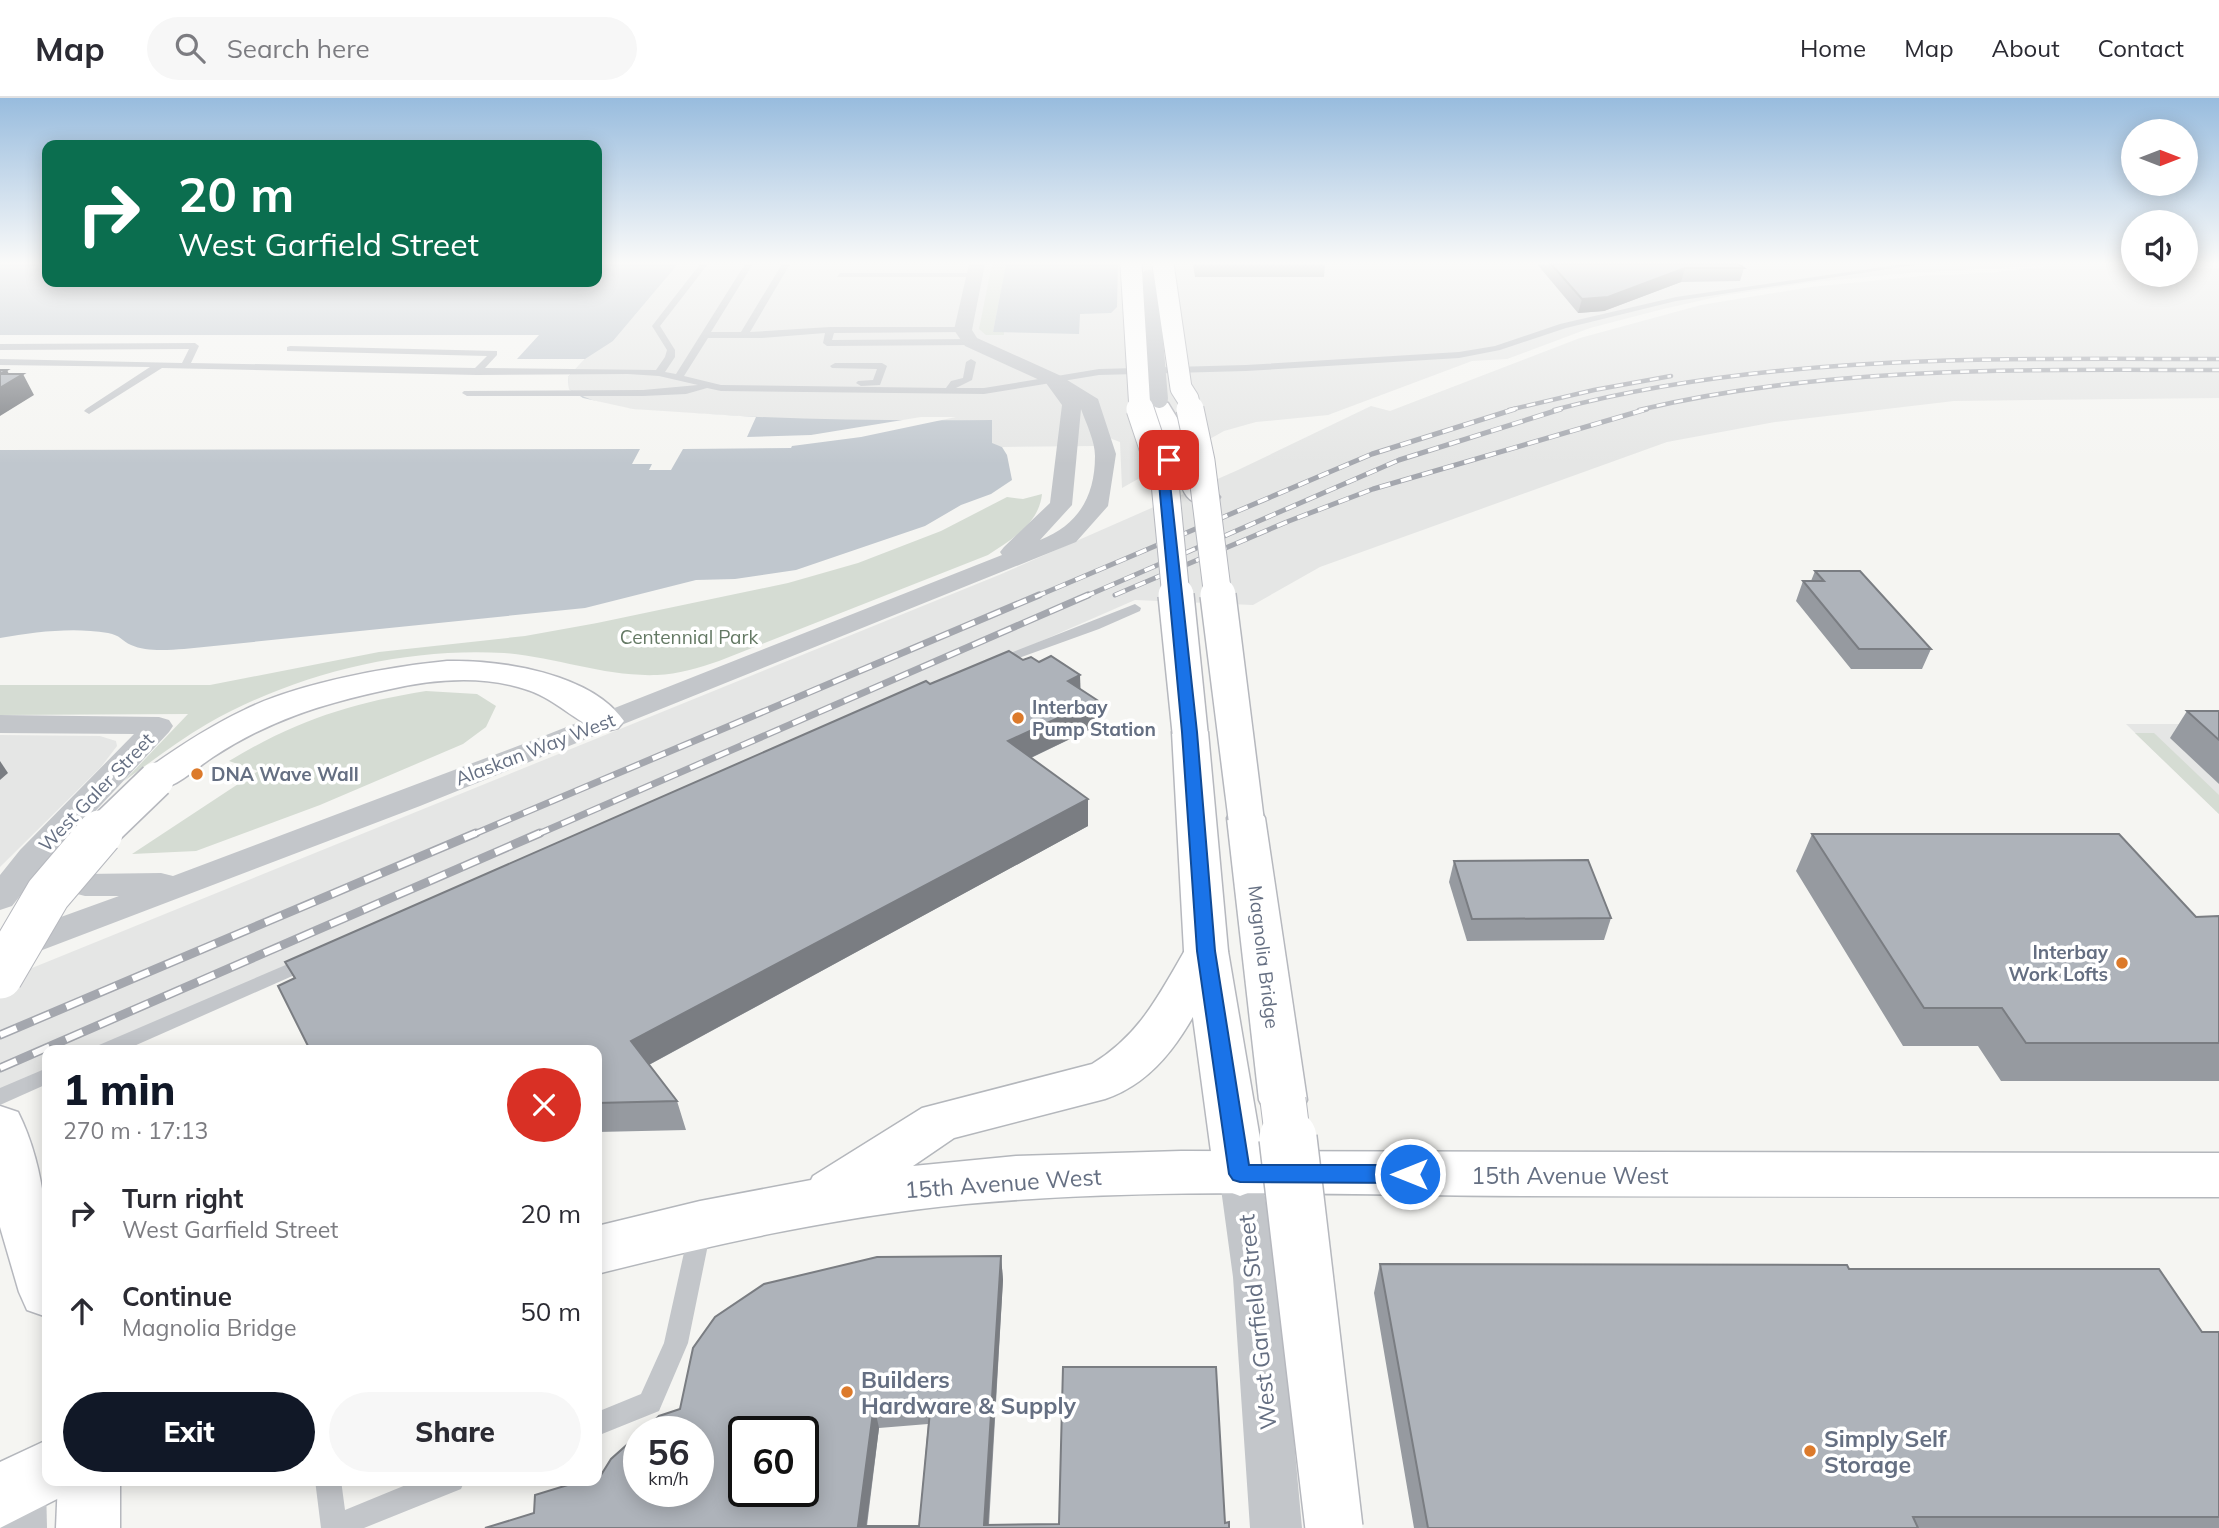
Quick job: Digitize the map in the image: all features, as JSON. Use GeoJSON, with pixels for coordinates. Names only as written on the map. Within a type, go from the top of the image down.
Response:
{"type":"FeatureCollection","features":[{"type":"Feature","properties":{"kind":"main road","name":"Magnolia Bridge"},"geometry":{"type":"LineString","coordinates":[[1135,331],[1140,412],[1176,482],[1285,1114],[1334,1528]]}},
{"type":"Feature","properties":{"kind":"main road","name":"Magnolia Bridge"},"geometry":{"type":"LineString","coordinates":[[1162,331],[1171,398],[1188,399],[1176,482]]}},
{"type":"Feature","properties":{"kind":"main road"},"geometry":{"type":"LineString","coordinates":[[1171,398],[1175,435],[1186,454],[1192,484],[1176,482],[1156,413],[1171,398]]}},
{"type":"Feature","properties":{"kind":"main road","name":"Magnolia Bridge"},"geometry":{"type":"LineString","coordinates":[[1175,435],[1190,732],[1206,951]]}},
{"type":"Feature","properties":{"kind":"main road"},"geometry":{"type":"LineString","coordinates":[[0,976],[19,936],[70,864],[110,820],[187,757],[257,717],[315,696],[373,681],[452,670],[507,674],[557,689],[606,721]]}},
{"type":"Feature","properties":{"kind":"main road"},"geometry":{"type":"LineString","coordinates":[[809,1203],[843,1186],[940,1122],[1105,1080],[1132,1063],[1161,1031],[1206,951]]}},
{"type":"Feature","properties":{"kind":"main road","name":"West Garfield Street"},"geometry":{"type":"LineString","coordinates":[[1206,951],[1240,1174]]}},
{"type":"Feature","properties":{"kind":"main road"},"geometry":{"type":"LineString","coordinates":[[0,1126],[18,1199],[42,1276]]}},
{"type":"Feature","properties":{"kind":"main road","name":"15th Avenue West"},"geometry":{"type":"LineString","coordinates":[[614,1245],[701,1224],[809,1203],[914,1187],[1019,1178],[1240,1174],[2219,1175]]}},
{"type":"Feature","properties":{"kind":"main road"},"geometry":{"type":"LineString","coordinates":[[88,1528],[89,1486]]}},
{"type":"Feature","properties":{"kind":"street"},"geometry":{"type":"LineString","coordinates":[[968,331],[967,336],[1088,399],[1106,454],[1097,506],[1074,530],[1048,518]]}},
{"type":"Feature","properties":{"kind":"street"},"geometry":{"type":"LineString","coordinates":[[1162,331],[1171,398]]}},
{"type":"Feature","properties":{"kind":"street"},"geometry":{"type":"LineString","coordinates":[[988,568],[1026,542],[1063,498],[1072,405],[1052,379]]}},
{"type":"Feature","properties":{"kind":"street","name":"Alaskan Way West"},"geometry":{"type":"LineString","coordinates":[[0,952],[191,883],[606,721],[988,568],[1074,530]]}},
{"type":"Feature","properties":{"kind":"street","name":"West Galer Street"},"geometry":{"type":"LineString","coordinates":[[0,724],[159,726],[32,858],[0,898]]}},
{"type":"Feature","properties":{"kind":"street","name":"West Galer Street"},"geometry":{"type":"LineString","coordinates":[[32,858],[43,874],[85,885],[191,883]]}},
{"type":"Feature","properties":{"kind":"street","name":"West Garfield Street"},"geometry":{"type":"LineString","coordinates":[[1240,1174],[1256,1277],[1276,1528]]}},
{"type":"Feature","properties":{"kind":"lane"},"geometry":{"type":"LineString","coordinates":[[659,331],[671,350],[670,357],[659,373]]}},
{"type":"Feature","properties":{"kind":"lane"},"geometry":{"type":"LineString","coordinates":[[678,378],[706,331]]}},
{"type":"Feature","properties":{"kind":"lane"},"geometry":{"type":"LineString","coordinates":[[744,335],[747,331]]}},
{"type":"Feature","properties":{"kind":"lane"},"geometry":{"type":"LineString","coordinates":[[703,335],[817,331]]}},
{"type":"Feature","properties":{"kind":"lane"},"geometry":{"type":"LineString","coordinates":[[830,331],[827,343],[967,336]]}},
{"type":"Feature","properties":{"kind":"lane"},"geometry":{"type":"LineString","coordinates":[[847,331],[967,336]]}},
{"type":"Feature","properties":{"kind":"lane"},"geometry":{"type":"LineString","coordinates":[[831,383],[984,391],[1099,372],[1246,368],[1459,355],[1497,348],[1549,331]]}},
{"type":"Feature","properties":{"kind":"lane"},"geometry":{"type":"LineString","coordinates":[[0,347],[195,346],[185,365]]}},
{"type":"Feature","properties":{"kind":"lane"},"geometry":{"type":"LineString","coordinates":[[290,349],[494,353],[477,372]]}},
{"type":"Feature","properties":{"kind":"lane"},"geometry":{"type":"LineString","coordinates":[[0,362],[659,373],[709,386]]}},
{"type":"Feature","properties":{"kind":"lane"},"geometry":{"type":"LineString","coordinates":[[949,391],[954,383],[967,380],[971,362]]}},
{"type":"Feature","properties":{"kind":"lane"},"geometry":{"type":"LineString","coordinates":[[89,411],[161,364]]}},
{"type":"Feature","properties":{"kind":"lane"},"geometry":{"type":"LineString","coordinates":[[835,366],[882,366],[876,387]]}},
{"type":"Feature","properties":{"kind":"lane"},"geometry":{"type":"LineString","coordinates":[[467,393],[643,393],[687,391],[709,386],[876,387]]}},
{"type":"Feature","properties":{"kind":"lane"},"geometry":{"type":"LineString","coordinates":[[983,667],[1135,608]]}},
{"type":"Feature","properties":{"kind":"lane"},"geometry":{"type":"LineString","coordinates":[[117,1045],[323,955]]}},
{"type":"Feature","properties":{"kind":"lane"},"geometry":{"type":"LineString","coordinates":[[0,1097],[42,1078]]}},
{"type":"Feature","properties":{"kind":"lane"},"geometry":{"type":"LineString","coordinates":[[602,1422],[650,1403],[676,1343],[701,1224]]}},
{"type":"Feature","properties":{"kind":"lane"},"geometry":{"type":"LineString","coordinates":[[329,1486],[334,1527],[437,1486]]}},
{"type":"Feature","properties":{"kind":"shaded area"},"geometry":{"type":"Polygon","coordinates":[[[0,331],[622,331],[613,341],[585,359],[568,377],[569,389],[600,403],[652,411],[812,419],[992,420],[992,443],[1002,447],[1007,455],[1012,480],[991,494],[961,505],[925,526],[796,570],[735,579],[696,580],[585,608],[171,650],[150,650],[137,647],[115,635],[81,630],[0,638],[0,331]]]}},
{"type":"Feature","properties":{"kind":"shaded area"},"geometry":{"type":"Polygon","coordinates":[[[622,331],[1583,331],[1507,359],[1472,361],[1328,415],[1256,422],[1224,431],[1122,488],[1120,442],[1099,434],[1095,446],[1002,447],[992,444],[991,420],[0,450],[613,341],[622,331]]]}},
{"type":"Feature","properties":{"kind":"shaded area"},"geometry":{"type":"Polygon","coordinates":[[[993,331],[1079,331],[1079,334],[993,331]]]}},
{"type":"Feature","properties":{"kind":"shaded area"},"geometry":{"type":"Polygon","coordinates":[[[1607,331],[2219,331],[2219,398],[1954,401],[1775,422],[1667,442],[1320,567],[1253,605],[1135,600],[117,1045],[42,1045],[42,1078],[0,1097],[0,981],[999,575],[1238,470],[1371,406],[1390,411],[1580,338],[1607,331]]]}},
{"type":"Feature","properties":{"kind":"shaded area"},"geometry":{"type":"Polygon","coordinates":[[[2126,724],[2219,724],[2219,814],[2126,724]]]}},
{"type":"Feature","properties":{"kind":"shaded area"},"geometry":{"type":"Polygon","coordinates":[[[0,735],[100,736],[116,741],[117,746],[101,767],[0,867],[0,735]]]}},
{"type":"Feature","properties":{"kind":"green space"},"geometry":{"type":"Polygon","coordinates":[[[981,331],[1004,332],[1004,335],[986,335],[981,331]]]}},
{"type":"Feature","properties":{"kind":"green space","name":"Centennial Park"},"geometry":{"type":"Polygon","coordinates":[[[1042,494],[1040,505],[1030,523],[988,555],[719,661],[681,672],[657,675],[618,673],[504,653],[466,652],[389,660],[313,678],[241,706],[175,744],[124,781],[188,714],[0,715],[0,685],[210,685],[379,652],[525,636],[788,583],[858,563],[941,531],[1007,497],[1023,499],[1042,494]]]}},
{"type":"Feature","properties":{"kind":"green space"},"geometry":{"type":"Polygon","coordinates":[[[426,691],[477,694],[496,706],[486,727],[463,744],[320,805],[196,851],[132,854],[258,771],[229,761],[253,747],[301,724],[348,708],[426,691]]]}},
{"type":"Feature","properties":{"kind":"green space"},"geometry":{"type":"Polygon","coordinates":[[[2135,733],[2154,733],[2219,795],[2219,814],[2135,733]]]}},
{"type":"Feature","properties":{"kind":"pier"},"geometry":{"type":"Polygon","coordinates":[[[0,335],[539,335],[517,359],[585,359],[568,377],[569,389],[583,398],[633,409],[756,417],[747,437],[811,435],[921,417],[956,417],[861,437],[791,448],[683,449],[671,470],[649,470],[652,464],[632,464],[640,449],[0,450],[0,335]]]}},
{"type":"Feature","properties":{"kind":"building"},"geometry":{"type":"Polygon","coordinates":[[[0,374],[23,374],[0,388],[0,374]]]}},
{"type":"Feature","properties":{"kind":"building"},"geometry":{"type":"Polygon","coordinates":[[[1815,571],[1860,571],[1931,649],[1859,649],[1803,581],[1824,581],[1815,571]]]}},
{"type":"Feature","properties":{"kind":"building"},"geometry":{"type":"Polygon","coordinates":[[[1009,651],[1023,660],[1031,657],[1039,662],[1051,656],[1080,675],[1068,681],[1097,700],[1008,741],[1088,799],[631,1041],[677,1101],[602,1103],[602,1045],[308,1045],[278,986],[295,978],[285,962],[926,681],[930,684],[1009,651]]]}},
{"type":"Feature","properties":{"kind":"building"},"geometry":{"type":"Polygon","coordinates":[[[2187,711],[2219,711],[2219,740],[2187,711]]]}},
{"type":"Feature","properties":{"kind":"building","name":"Interbay Work Lofts"},"geometry":{"type":"Polygon","coordinates":[[[1812,834],[2119,834],[2196,917],[2219,916],[2219,1043],[2026,1043],[2002,1008],[1924,1008],[1812,834]]]}},
{"type":"Feature","properties":{"kind":"building"},"geometry":{"type":"Polygon","coordinates":[[[1588,860],[1611,918],[1472,919],[1454,861],[1588,860]]]}},
{"type":"Feature","properties":{"kind":"building"},"geometry":{"type":"Polygon","coordinates":[[[1001,1256],[984,1525],[1059,1524],[1063,1367],[1216,1367],[1225,1523],[1229,1522],[1229,1528],[485,1528],[534,1513],[535,1495],[564,1486],[602,1486],[602,1473],[611,1459],[623,1448],[623,1507],[714,1507],[714,1416],[659,1416],[680,1409],[693,1348],[715,1317],[764,1284],[877,1257],[1001,1256]],[[931,1401],[874,1405],[858,1526],[919,1526],[931,1401]]]}},
{"type":"Feature","properties":{"kind":"building","name":"Simply Self Storage"},"geometry":{"type":"Polygon","coordinates":[[[1380,1264],[2159,1269],[2202,1332],[2219,1332],[2219,1517],[1913,1517],[1918,1528],[1428,1528],[1380,1264]]]}},
{"type":"Feature","properties":{"kind":"railway"},"geometry":{"type":"LineString","coordinates":[[1554,410],[1635,391],[1801,369],[1968,360],[2219,359]]}},
{"type":"Feature","properties":{"kind":"railway"},"geometry":{"type":"LineString","coordinates":[[1639,410],[1710,395],[1855,378],[2001,371],[2219,370]]}},
{"type":"Feature","properties":{"kind":"railway"},"geometry":{"type":"LineString","coordinates":[[1509,410],[1594,390],[1671,376]]}},
{"type":"Feature","properties":{"kind":"railway"},"geometry":{"type":"LineString","coordinates":[[1035,597],[1372,454],[1515,409]]}},
{"type":"Feature","properties":{"kind":"railway"},"geometry":{"type":"LineString","coordinates":[[1084,597],[1399,460],[1561,409]]}},
{"type":"Feature","properties":{"kind":"railway"},"geometry":{"type":"LineString","coordinates":[[1115,595],[1289,521],[1373,489],[1647,409]]}},
{"type":"Feature","properties":{"kind":"railway"},"geometry":{"type":"LineString","coordinates":[[472,835],[1039,595]]}},
{"type":"Feature","properties":{"kind":"railway"},"geometry":{"type":"LineString","coordinates":[[536,835],[1088,595]]}},
{"type":"Feature","properties":{"kind":"railway"},"geometry":{"type":"LineString","coordinates":[[0,1035],[476,833]]}},
{"type":"Feature","properties":{"kind":"railway"},"geometry":{"type":"LineString","coordinates":[[53,1045],[540,833]]}},
{"type":"Feature","properties":{"kind":"railway"},"geometry":{"type":"LineString","coordinates":[[0,1068],[42,1050]]}},
{"type":"Feature","properties":{"kind":"place","name":"Interbay Pump Station"},"geometry":{"type":"Point","coordinates":[1018,718]}},
{"type":"Feature","properties":{"kind":"place","name":"DNA Wave Wall"},"geometry":{"type":"Point","coordinates":[197,774]}},
{"type":"Feature","properties":{"kind":"place","name":"Interbay Work Lofts"},"geometry":{"type":"Point","coordinates":[2122,963]}},
{"type":"Feature","properties":{"kind":"place","name":"Builders Hardware & Supply"},"geometry":{"type":"Point","coordinates":[847,1392]}},
{"type":"Feature","properties":{"kind":"place","name":"Simply Self Storage"},"geometry":{"type":"Point","coordinates":[1810,1451]}},
{"type":"Feature","properties":{"kind":"route"},"geometry":{"type":"LineString","coordinates":[[1169,460],[1165,483],[1190,732],[1206,951],[1240,1174],[1410,1174]]}}]}
